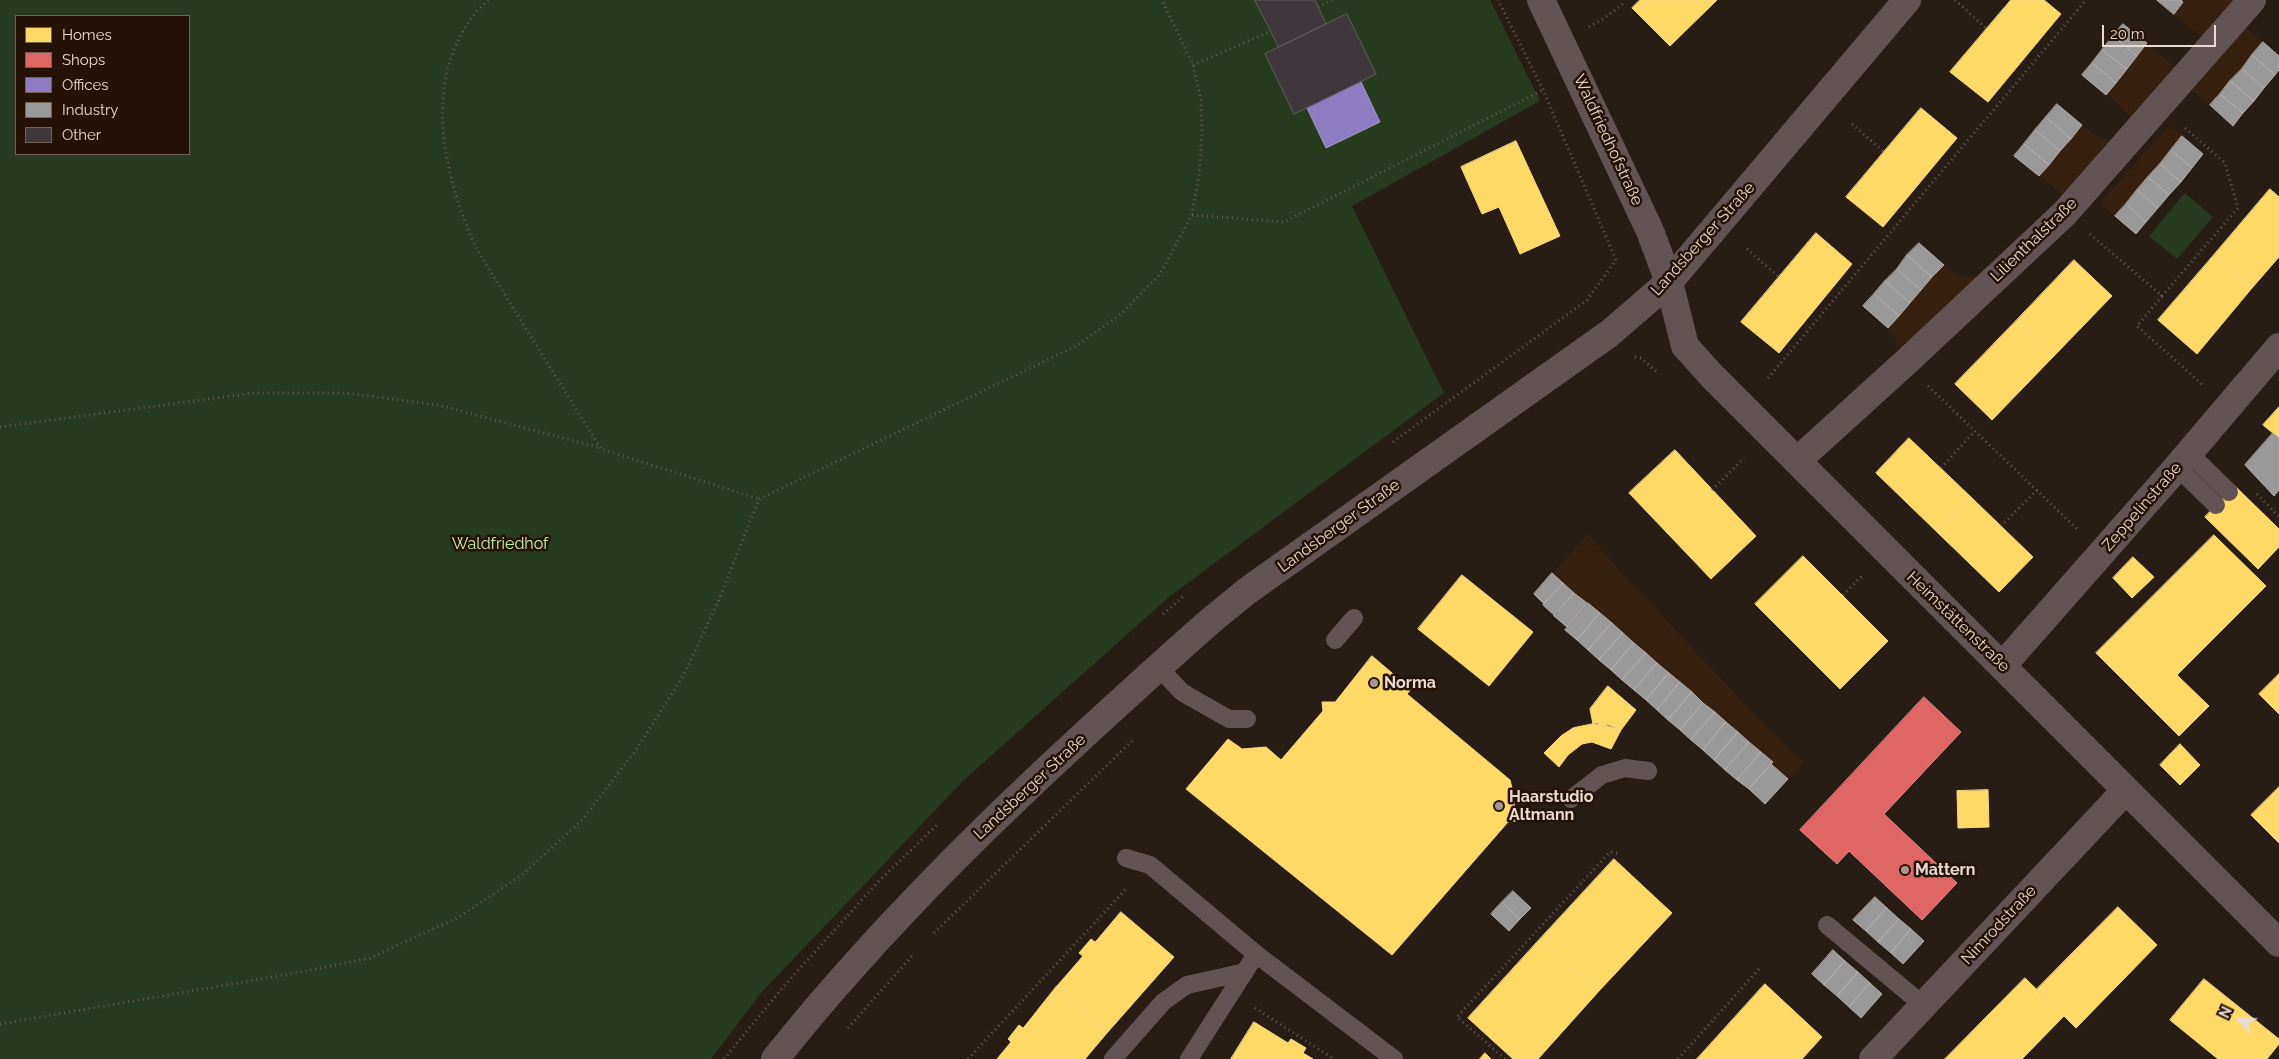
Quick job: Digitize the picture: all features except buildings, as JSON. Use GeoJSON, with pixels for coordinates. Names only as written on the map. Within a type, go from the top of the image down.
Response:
{"type":"FeatureCollection","features":[{"type":"Feature","properties":{"kind":"street","name":"Waldfriedhofstraße"},"geometry":{"type":"LineString","coordinates":[[1541,0],[1643,214],[1668,282]]}},
{"type":"Feature","properties":{"kind":"street","name":"Landsberger Straße"},"geometry":{"type":"LineString","coordinates":[[774,1059],[890,924],[987,826],[1208,622],[1247,591],[1610,332],[1668,282],[1907,0]]}},
{"type":"Feature","properties":{"kind":"street","name":"Lilienthalstraße"},"geometry":{"type":"LineString","coordinates":[[1797,461],[1905,364],[2065,213],[2252,0]]}},
{"type":"Feature","properties":{"kind":"street","name":"Heimstättenstraße"},"geometry":{"type":"LineString","coordinates":[[1668,282],[1685,346],[1712,376],[2279,943]]}},
{"type":"Feature","properties":{"kind":"street","name":"Zeppelinstraße"},"geometry":{"type":"LineString","coordinates":[[2003,665],[2183,460],[2279,347]]}},
{"type":"Feature","properties":{"kind":"street","name":"Nimrodstraße"},"geometry":{"type":"LineString","coordinates":[[1873,1059],[2125,791]]}},
{"type":"Feature","properties":{"kind":"lane"},"geometry":{"type":"LineString","coordinates":[[2183,460],[2229,492]]}},
{"type":"Feature","properties":{"kind":"lane"},"geometry":{"type":"LineString","coordinates":[[2183,460],[2216,506]]}},
{"type":"Feature","properties":{"kind":"lane"},"geometry":{"type":"LineString","coordinates":[[1335,640],[1354,618]]}},
{"type":"Feature","properties":{"kind":"lane"},"geometry":{"type":"LineString","coordinates":[[1158,667],[1182,692],[1199,702],[1229,719],[1247,719]]}},
{"type":"Feature","properties":{"kind":"lane"},"geometry":{"type":"LineString","coordinates":[[1571,799],[1602,775],[1625,768],[1648,771]]}},
{"type":"Feature","properties":{"kind":"lane"},"geometry":{"type":"LineString","coordinates":[[1126,858],[1150,864],[1256,954],[1394,1059]]}},
{"type":"Feature","properties":{"kind":"lane"},"geometry":{"type":"LineString","coordinates":[[1827,925],[1922,1005]]}},
{"type":"Feature","properties":{"kind":"lane"},"geometry":{"type":"LineString","coordinates":[[1189,1059],[1256,954]]}},
{"type":"Feature","properties":{"kind":"lane"},"geometry":{"type":"LineString","coordinates":[[1113,1059],[1163,1002],[1187,985],[1245,972]]}},
{"type":"Feature","properties":{"kind":"path"},"geometry":{"type":"LineString","coordinates":[[488,0],[470,19],[454,48],[445,81],[442,116],[445,149],[452,182],[464,221],[477,250],[601,449]]}},
{"type":"Feature","properties":{"kind":"path"},"geometry":{"type":"LineString","coordinates":[[0,1024],[307,972],[370,958],[459,917],[522,876],[583,819],[636,750],[683,676],[718,602],[758,499],[1076,346],[1121,314],[1160,274],[1178,244],[1192,215],[1199,176],[1202,134],[1201,99],[1193,66],[1162,0]]}},
{"type":"Feature","properties":{"kind":"path"},"geometry":{"type":"LineString","coordinates":[[1318,7],[1332,0]]}},
{"type":"Feature","properties":{"kind":"path"},"geometry":{"type":"LineString","coordinates":[[1498,0],[1543,90],[1616,260]]}},
{"type":"Feature","properties":{"kind":"path"},"geometry":{"type":"LineString","coordinates":[[1954,0],[1987,29]]}},
{"type":"Feature","properties":{"kind":"path"},"geometry":{"type":"LineString","coordinates":[[1768,378],[2086,0]]}},
{"type":"Feature","properties":{"kind":"path"},"geometry":{"type":"LineString","coordinates":[[1561,42],[1603,19],[1624,3]]}},
{"type":"Feature","properties":{"kind":"path"},"geometry":{"type":"LineString","coordinates":[[1193,66],[1271,31]]}},
{"type":"Feature","properties":{"kind":"path"},"geometry":{"type":"LineString","coordinates":[[1192,215],[1284,222],[1543,90],[1578,75]]}},
{"type":"Feature","properties":{"kind":"path"},"geometry":{"type":"LineString","coordinates":[[2159,105],[2225,164],[2238,208],[2137,326],[2228,408]]}},
{"type":"Feature","properties":{"kind":"path"},"geometry":{"type":"LineString","coordinates":[[1852,124],[1884,152]]}},
{"type":"Feature","properties":{"kind":"path"},"geometry":{"type":"LineString","coordinates":[[2065,213],[2162,296]]}},
{"type":"Feature","properties":{"kind":"path"},"geometry":{"type":"LineString","coordinates":[[1747,249],[1779,277]]}},
{"type":"Feature","properties":{"kind":"path"},"geometry":{"type":"LineString","coordinates":[[1905,364],[2102,553]]}},
{"type":"Feature","properties":{"kind":"path"},"geometry":{"type":"LineString","coordinates":[[0,427],[253,393],[346,393],[438,405],[601,449],[758,499]]}},
{"type":"Feature","properties":{"kind":"path"},"geometry":{"type":"LineString","coordinates":[[1941,468],[1975,431]]}},
{"type":"Feature","properties":{"kind":"path"},"geometry":{"type":"LineString","coordinates":[[1712,490],[1744,458]]}},
{"type":"Feature","properties":{"kind":"path"},"geometry":{"type":"LineString","coordinates":[[2001,526],[2036,490]]}},
{"type":"Feature","properties":{"kind":"path"},"geometry":{"type":"LineString","coordinates":[[1843,595],[1863,574]]}},
{"type":"Feature","properties":{"kind":"path"},"geometry":{"type":"LineString","coordinates":[[1505,1059],[1457,1017],[1610,852],[1621,854]]}},
{"type":"Feature","properties":{"kind":"path"},"geometry":{"type":"LineString","coordinates":[[968,1059],[1150,864]]}},
{"type":"Feature","properties":{"kind":"path"},"geometry":{"type":"LineString","coordinates":[[1678,1059],[1759,969]]}},
{"type":"Feature","properties":{"kind":"path"},"geometry":{"type":"LineString","coordinates":[[1231,993],[1334,1059]]}},
{"type":"Feature","properties":{"kind":"shaded area"},"geometry":{"type":"Polygon","coordinates":[[[2157,0],[2235,0],[2202,37],[2157,0]]]}},
{"type":"Feature","properties":{"kind":"shaded area"},"geometry":{"type":"Polygon","coordinates":[[[2123,24],[2178,69],[2132,121],[2123,108],[2082,75],[2123,24]]]}},
{"type":"Feature","properties":{"kind":"shaded area"},"geometry":{"type":"Polygon","coordinates":[[[2245,27],[2279,56],[2279,70],[2233,126],[2192,90],[2245,27]]]}},
{"type":"Feature","properties":{"kind":"shaded area"},"geometry":{"type":"Polygon","coordinates":[[[2082,125],[2095,135],[2114,142],[2064,195],[2014,156],[2082,125]]]}},
{"type":"Feature","properties":{"kind":"shaded area"},"geometry":{"type":"Polygon","coordinates":[[[2169,125],[2203,154],[2136,234],[2100,203],[2169,125]]]}},
{"type":"Feature","properties":{"kind":"shaded area"},"geometry":{"type":"Polygon","coordinates":[[[1919,243],[1949,270],[1964,277],[1980,277],[1902,351],[1888,328],[1863,306],[1919,243]]]}},
{"type":"Feature","properties":{"kind":"shaded area"},"geometry":{"type":"Polygon","coordinates":[[[1588,534],[1762,722],[1804,763],[1765,804],[1565,630],[1567,626],[1534,594],[1588,534]]]}},
{"type":"Feature","properties":{"kind":"green space","name":"Waldfriedhof"},"geometry":{"type":"Polygon","coordinates":[[[0,0],[1490,0],[1540,101],[1352,206],[1444,393],[1169,597],[964,780],[761,993],[711,1059],[0,1059],[0,0]]]}},
{"type":"Feature","properties":{"kind":"green space"},"geometry":{"type":"Polygon","coordinates":[[[2185,193],[2213,217],[2177,259],[2149,236],[2185,193]]]}},
{"type":"Feature","properties":{"kind":"place","name":"Norma"},"geometry":{"type":"Point","coordinates":[1374,683]}},
{"type":"Feature","properties":{"kind":"place","name":"Haarstudio Altmann"},"geometry":{"type":"Point","coordinates":[1499,806]}},
{"type":"Feature","properties":{"kind":"place","name":"Mattern"},"geometry":{"type":"Point","coordinates":[1905,870]}}]}
